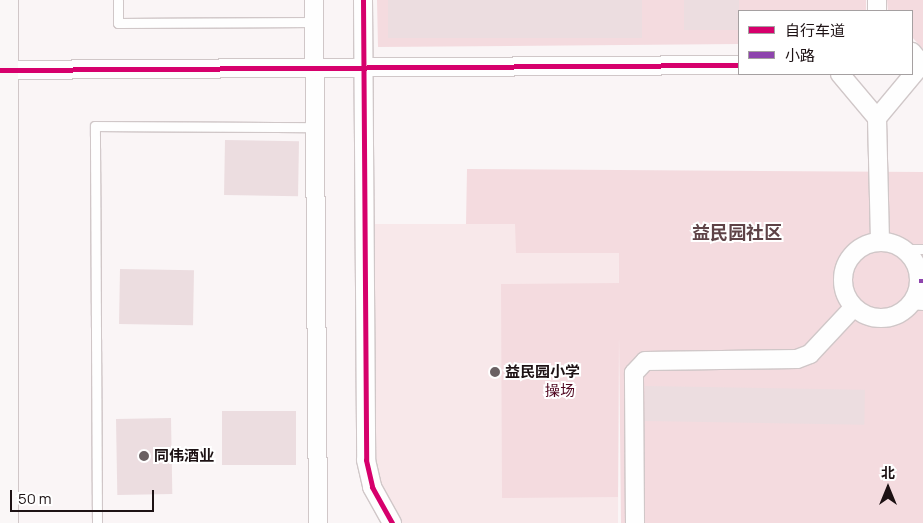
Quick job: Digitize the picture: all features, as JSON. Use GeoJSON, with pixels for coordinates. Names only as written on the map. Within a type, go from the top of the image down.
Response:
{"type":"FeatureCollection","features":[{"type":"Feature","properties":{"kind":"main road"},"geometry":{"type":"LineString","coordinates":[[5,0],[3,70],[5,523]]}},
{"type":"Feature","properties":{"kind":"street"},"geometry":{"type":"LineString","coordinates":[[314,0],[318,523]]}},
{"type":"Feature","properties":{"kind":"street"},"geometry":{"type":"LineString","coordinates":[[363,0],[366,460],[372,487],[392,523]]}},
{"type":"Feature","properties":{"kind":"street"},"geometry":{"type":"LineString","coordinates":[[3,70],[738,65]]}},
{"type":"Feature","properties":{"kind":"street"},"geometry":{"type":"LineString","coordinates":[[841,75],[877,118]]}},
{"type":"Feature","properties":{"kind":"street"},"geometry":{"type":"LineString","coordinates":[[880,242],[877,118],[907,75]]}},
{"type":"Feature","properties":{"kind":"street"},"geometry":{"type":"LineString","coordinates":[[880,242],[903,249],[912,258],[919,282],[917,305],[901,313],[876,318],[854,307],[843,285],[849,260],[868,245],[880,242]]}},
{"type":"Feature","properties":{"kind":"street"},"geometry":{"type":"LineString","coordinates":[[635,523],[634,373],[645,361],[797,359],[810,354],[854,307]]}},
{"type":"Feature","properties":{"kind":"lane"},"geometry":{"type":"LineString","coordinates":[[118,0],[118,23],[314,22]]}},
{"type":"Feature","properties":{"kind":"lane"},"geometry":{"type":"LineString","coordinates":[[97,523],[96,126],[316,127]]}},
{"type":"Feature","properties":{"kind":"lane"},"geometry":{"type":"LineString","coordinates":[[903,249],[923,249]]}},
{"type":"Feature","properties":{"kind":"shaded area","name":"益民园小学"},"geometry":{"type":"Polygon","coordinates":[[[372,224],[516,224],[516,253],[619,253],[618,523],[401,523],[390,510],[371,462],[372,224]]]}},
{"type":"Feature","properties":{"kind":"green space"},"geometry":{"type":"Polygon","coordinates":[[[377,0],[866,0],[866,10],[738,10],[738,44],[378,47],[377,0]]]}},
{"type":"Feature","properties":{"kind":"green space"},"geometry":{"type":"Polygon","coordinates":[[[887,0],[923,0],[923,49],[913,38],[913,10],[888,10],[887,0]]]}},
{"type":"Feature","properties":{"kind":"green space","name":"操场"},"geometry":{"type":"Polygon","coordinates":[[[467,169],[923,172],[923,523],[621,523],[619,337],[618,497],[502,498],[501,284],[619,283],[619,253],[516,253],[515,224],[466,224],[467,169]]]}},
{"type":"Feature","properties":{"kind":"building"},"geometry":{"type":"Polygon","coordinates":[[[388,0],[642,0],[642,38],[388,38],[388,0]]]}},
{"type":"Feature","properties":{"kind":"building"},"geometry":{"type":"Polygon","coordinates":[[[684,0],[739,0],[738,30],[684,30],[684,0]]]}},
{"type":"Feature","properties":{"kind":"building"},"geometry":{"type":"Polygon","coordinates":[[[225,140],[299,141],[298,196],[224,195],[225,140]]]}},
{"type":"Feature","properties":{"kind":"building"},"geometry":{"type":"Polygon","coordinates":[[[120,269],[194,270],[193,325],[119,324],[120,269]]]}},
{"type":"Feature","properties":{"kind":"building"},"geometry":{"type":"Polygon","coordinates":[[[645,386],[865,390],[864,425],[644,421],[645,386]]]}},
{"type":"Feature","properties":{"kind":"building"},"geometry":{"type":"Polygon","coordinates":[[[222,411],[296,411],[296,465],[222,465],[222,411]]]}},
{"type":"Feature","properties":{"kind":"building","name":"同伟酒业"},"geometry":{"type":"Polygon","coordinates":[[[171,418],[172,494],[117,495],[116,419],[171,418]]]}},
{"type":"Feature","properties":{"kind":"cycle path"},"geometry":{"type":"LineString","coordinates":[[363,0],[366,460],[372,487],[392,523]]}},
{"type":"Feature","properties":{"kind":"cycle path"},"geometry":{"type":"LineString","coordinates":[[0,70],[738,65]]}},
{"type":"Feature","properties":{"kind":"place","name":"益民园小学"},"geometry":{"type":"Point","coordinates":[495,372]}},
{"type":"Feature","properties":{"kind":"place","name":"同伟酒业"},"geometry":{"type":"Point","coordinates":[144,456]}},
{"type":"Feature","properties":{"kind":"district","name":"益民园社区"},"geometry":{"type":"Point","coordinates":[737,232]}}]}
